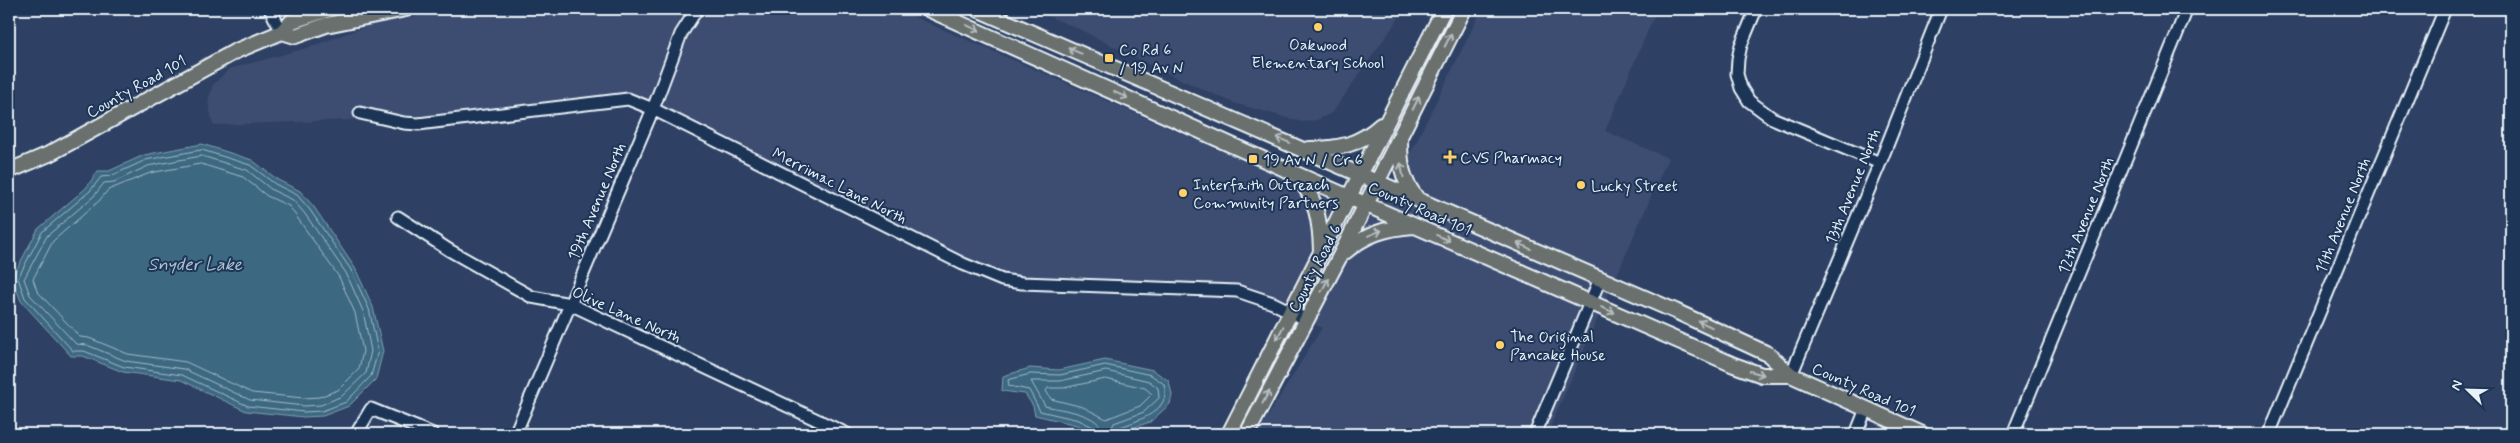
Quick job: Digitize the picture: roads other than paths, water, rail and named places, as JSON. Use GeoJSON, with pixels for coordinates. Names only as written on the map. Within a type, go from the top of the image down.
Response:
{"type":"FeatureCollection","features":[{"type":"Feature","properties":{"kind":"main road","name":"County Road 101"},"geometry":{"type":"LineString","coordinates":[[9,171],[48,154],[236,52],[282,32],[292,21],[329,9]]}},
{"type":"Feature","properties":{"kind":"main road","name":"County Road 101"},"geometry":{"type":"LineString","coordinates":[[282,32],[295,36],[326,25],[406,9]]}},
{"type":"Feature","properties":{"kind":"main road","name":"County Road 101"},"geometry":{"type":"LineString","coordinates":[[928,9],[1296,174],[1762,375],[1791,375]]}},
{"type":"Feature","properties":{"kind":"main road","name":"County Road 101"},"geometry":{"type":"LineString","coordinates":[[977,9],[1304,149],[1768,354],[1791,375],[1922,434]]}},
{"type":"Feature","properties":{"kind":"main road","name":"County Road 6"},"geometry":{"type":"LineString","coordinates":[[1229,434],[1444,9]]}},
{"type":"Feature","properties":{"kind":"main road","name":"County Road 6"},"geometry":{"type":"LineString","coordinates":[[1246,434],[1340,256],[1464,9]]}},
{"type":"Feature","properties":{"kind":"main road"},"geometry":{"type":"LineString","coordinates":[[1304,149],[1348,147],[1370,135],[1387,120]]}},
{"type":"Feature","properties":{"kind":"main road"},"geometry":{"type":"LineString","coordinates":[[1400,135],[1402,173],[1407,187],[1418,200]]}},
{"type":"Feature","properties":{"kind":"main road"},"geometry":{"type":"LineString","coordinates":[[1296,174],[1309,190],[1317,209],[1321,251]]}},
{"type":"Feature","properties":{"kind":"main road"},"geometry":{"type":"LineString","coordinates":[[1340,256],[1358,241],[1376,232],[1416,226]]}},
{"type":"Feature","properties":{"kind":"street"},"geometry":{"type":"LineString","coordinates":[[270,9],[282,32]]}},
{"type":"Feature","properties":{"kind":"street","name":"19th Avenue North"},"geometry":{"type":"LineString","coordinates":[[515,434],[653,109],[681,34],[697,9]]}},
{"type":"Feature","properties":{"kind":"street"},"geometry":{"type":"LineString","coordinates":[[1756,9],[1741,45],[1738,59],[1737,74],[1741,88],[1749,100],[1772,118],[1880,163]]}},
{"type":"Feature","properties":{"kind":"street","name":"13th Avenue North"},"geometry":{"type":"LineString","coordinates":[[1791,375],[1880,163],[1941,9]]}},
{"type":"Feature","properties":{"kind":"street","name":"12th Avenue North"},"geometry":{"type":"LineString","coordinates":[[2013,434],[2187,9]]}},
{"type":"Feature","properties":{"kind":"street","name":"11th Avenue North"},"geometry":{"type":"LineString","coordinates":[[2269,434],[2445,9]]}},
{"type":"Feature","properties":{"kind":"street","name":"Merrimac Lane North"},"geometry":{"type":"LineString","coordinates":[[360,113],[404,123],[418,124],[628,99],[653,109],[963,264],[1002,280],[1029,284],[1236,291],[1273,303],[1307,320]]}},
{"type":"Feature","properties":{"kind":"street","name":"Olive Lane North"},"geometry":{"type":"LineString","coordinates":[[398,217],[449,250],[532,297],[570,304],[847,434]]}},
{"type":"Feature","properties":{"kind":"street"},"geometry":{"type":"LineString","coordinates":[[1535,434],[1600,279]]}},
{"type":"Feature","properties":{"kind":"street"},"geometry":{"type":"LineString","coordinates":[[356,434],[372,409],[434,434]]}},
{"type":"Feature","properties":{"kind":"street"},"geometry":{"type":"LineString","coordinates":[[1856,434],[1866,409]]}},
{"type":"Feature","properties":{"kind":"water","name":"Snyder Lake"},"geometry":{"type":"Polygon","coordinates":[[[202,144],[252,160],[278,180],[300,191],[314,207],[355,268],[373,307],[383,351],[376,379],[349,406],[323,416],[304,417],[246,411],[181,380],[123,372],[83,356],[71,356],[21,301],[12,278],[38,229],[86,188],[98,171],[109,171],[144,155],[202,144]]]}},
{"type":"Feature","properties":{"kind":"water"},"geometry":{"type":"Polygon","coordinates":[[[1105,360],[1153,370],[1169,381],[1172,395],[1170,404],[1150,422],[1114,434],[1096,434],[1077,425],[1035,415],[1033,406],[1025,394],[1002,391],[1003,376],[1030,368],[1059,370],[1105,360]]]}},
{"type":"Feature","properties":{"kind":"place","name":"Oakwood Elementary School"},"geometry":{"type":"Point","coordinates":[1318,27]}},
{"type":"Feature","properties":{"kind":"place","name":"Co Rd 6 / 19 Av N"},"geometry":{"type":"Point","coordinates":[1109,58]}},
{"type":"Feature","properties":{"kind":"place","name":"CVS Pharmacy"},"geometry":{"type":"Point","coordinates":[1450,157]}},
{"type":"Feature","properties":{"kind":"place","name":"19 Av N / Cr 6"},"geometry":{"type":"Point","coordinates":[1253,159]}},
{"type":"Feature","properties":{"kind":"place","name":"Lucky Street"},"geometry":{"type":"Point","coordinates":[1581,185]}},
{"type":"Feature","properties":{"kind":"place","name":"Interfaith Outreach Community Partners"},"geometry":{"type":"Point","coordinates":[1183,193]}},
{"type":"Feature","properties":{"kind":"place","name":"The Original Pancake House"},"geometry":{"type":"Point","coordinates":[1500,345]}}]}
